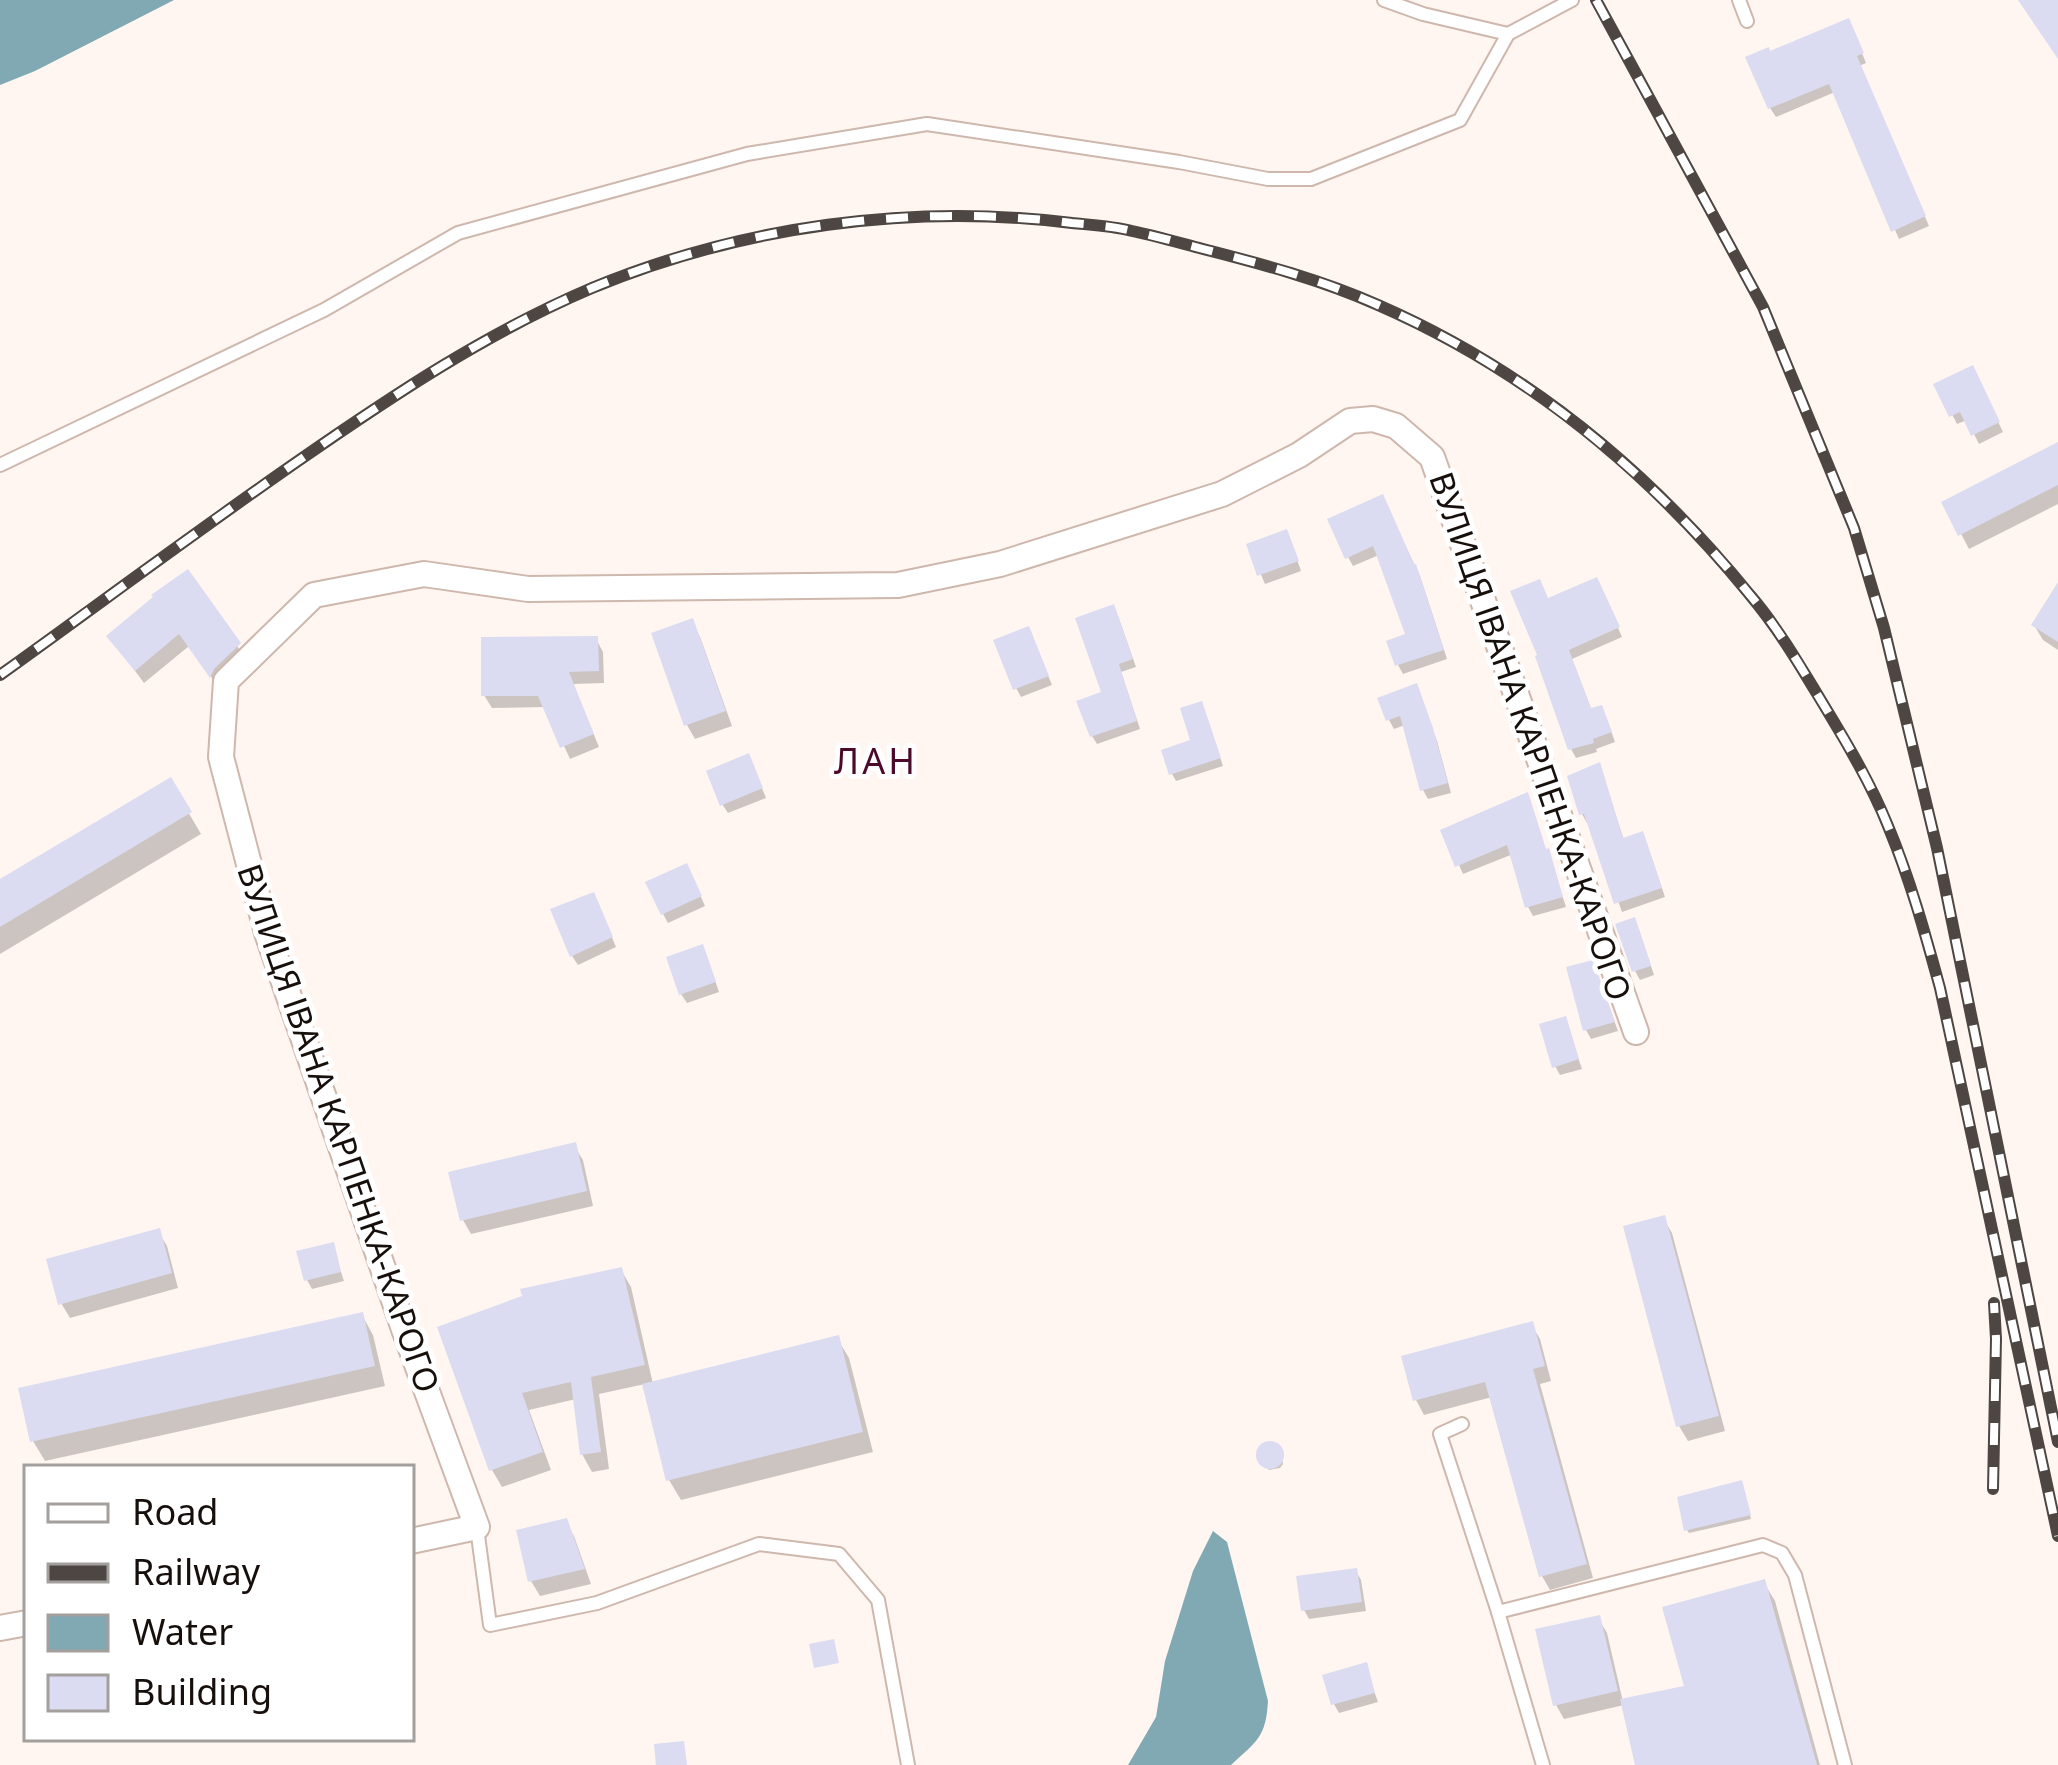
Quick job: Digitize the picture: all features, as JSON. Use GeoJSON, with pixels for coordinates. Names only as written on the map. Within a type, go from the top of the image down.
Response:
{"type":"FeatureCollection","features":[{"type":"Feature","properties":{"kind":"street","name":"ВУЛИЦЯ ІВАНА КАРПЕНКА-КАРОГО"},"geometry":{"type":"LineString","coordinates":[[477,1527],[267,933],[221,757],[226,681],[314,595],[424,574],[528,589],[898,585],[1000,564],[1222,494],[1298,455],[1350,421],[1373,418],[1396,426],[1432,457],[1636,1032]]}},
{"type":"Feature","properties":{"kind":"street"},"geometry":{"type":"LineString","coordinates":[[414,1540],[477,1527]]}},
{"type":"Feature","properties":{"kind":"lane"},"geometry":{"type":"LineString","coordinates":[[1384,0],[1508,34]]}},
{"type":"Feature","properties":{"kind":"lane"},"geometry":{"type":"LineString","coordinates":[[0,465],[324,310],[458,232],[747,154],[927,124],[1268,179],[1311,179],[1460,120],[1508,34],[1572,0]]}},
{"type":"Feature","properties":{"kind":"lane"},"geometry":{"type":"LineString","coordinates":[[1739,0],[1747,21]]}},
{"type":"Feature","properties":{"kind":"lane"},"geometry":{"type":"LineString","coordinates":[[1462,1424],[1440,1433],[1543,1765]]}},
{"type":"Feature","properties":{"kind":"lane"},"geometry":{"type":"LineString","coordinates":[[477,1527],[490,1625],[597,1603],[759,1544],[839,1554],[878,1600],[908,1765]]}},
{"type":"Feature","properties":{"kind":"lane"},"geometry":{"type":"LineString","coordinates":[[1498,1612],[1763,1545],[1782,1553],[1796,1575],[1845,1765]]}},
{"type":"Feature","properties":{"kind":"water"},"geometry":{"type":"Polygon","coordinates":[[[0,0],[174,0],[0,85],[0,0]]]}},
{"type":"Feature","properties":{"kind":"water"},"geometry":{"type":"Polygon","coordinates":[[[1213,1531],[1227,1542],[1268,1701],[1262,1731],[1231,1765],[1128,1765],[1156,1717],[1165,1661],[1193,1571],[1213,1531]]]}},
{"type":"Feature","properties":{"kind":"building"},"geometry":{"type":"Polygon","coordinates":[[[2018,0],[2058,0],[2058,59],[2018,0]]]}},
{"type":"Feature","properties":{"kind":"building"},"geometry":{"type":"Polygon","coordinates":[[[1849,18],[1864,53],[1857,56],[1926,216],[1891,232],[1829,84],[1768,109],[1745,57],[1849,18]]]}},
{"type":"Feature","properties":{"kind":"building"},"geometry":{"type":"Polygon","coordinates":[[[1973,365],[2000,422],[1971,436],[1960,412],[1949,417],[1933,384],[1973,365]]]}},
{"type":"Feature","properties":{"kind":"building"},"geometry":{"type":"Polygon","coordinates":[[[2058,442],[2058,485],[1958,536],[1941,502],[2058,442]]]}},
{"type":"Feature","properties":{"kind":"building"},"geometry":{"type":"Polygon","coordinates":[[[1383,494],[1416,564],[1444,650],[1395,666],[1386,641],[1405,634],[1373,546],[1345,559],[1327,519],[1383,494]]]}},
{"type":"Feature","properties":{"kind":"building"},"geometry":{"type":"Polygon","coordinates":[[[1287,529],[1299,561],[1257,576],[1246,544],[1287,529]]]}},
{"type":"Feature","properties":{"kind":"building"},"geometry":{"type":"Polygon","coordinates":[[[188,569],[241,643],[210,678],[179,634],[135,671],[106,636],[188,569]]]}},
{"type":"Feature","properties":{"kind":"building"},"geometry":{"type":"Polygon","coordinates":[[[1597,577],[1620,627],[1569,650],[1591,708],[1602,705],[1612,732],[1568,750],[1510,591],[1540,579],[1548,598],[1597,577]]]}},
{"type":"Feature","properties":{"kind":"building"},"geometry":{"type":"Polygon","coordinates":[[[2058,582],[2058,642],[2031,625],[2058,582]]]}},
{"type":"Feature","properties":{"kind":"building"},"geometry":{"type":"Polygon","coordinates":[[[1114,604],[1133,659],[1119,664],[1137,721],[1090,737],[1076,701],[1101,692],[1075,618],[1114,604]]]}},
{"type":"Feature","properties":{"kind":"building"},"geometry":{"type":"Polygon","coordinates":[[[693,618],[726,711],[684,726],[651,633],[693,618]]]}},
{"type":"Feature","properties":{"kind":"building"},"geometry":{"type":"Polygon","coordinates":[[[1029,626],[1049,676],[1013,690],[993,640],[1029,626]]]}},
{"type":"Feature","properties":{"kind":"building"},"geometry":{"type":"Polygon","coordinates":[[[598,636],[599,671],[569,672],[594,734],[560,748],[538,696],[481,696],[481,637],[598,636]]]}},
{"type":"Feature","properties":{"kind":"building"},"geometry":{"type":"Polygon","coordinates":[[[1417,683],[1448,783],[1420,791],[1400,716],[1386,721],[1377,698],[1417,683]]]}},
{"type":"Feature","properties":{"kind":"building"},"geometry":{"type":"Polygon","coordinates":[[[1202,701],[1221,758],[1169,775],[1161,750],[1190,740],[1180,708],[1202,701]]]}},
{"type":"Feature","properties":{"kind":"building"},"geometry":{"type":"Polygon","coordinates":[[[749,753],[763,788],[720,806],[706,771],[749,753]]]}},
{"type":"Feature","properties":{"kind":"building"},"geometry":{"type":"Polygon","coordinates":[[[1600,762],[1623,838],[1643,831],[1662,888],[1614,904],[1567,776],[1600,762]]]}},
{"type":"Feature","properties":{"kind":"building"},"geometry":{"type":"Polygon","coordinates":[[[171,777],[192,812],[0,927],[0,879],[171,777]]]}},
{"type":"Feature","properties":{"kind":"building"},"geometry":{"type":"Polygon","coordinates":[[[1528,792],[1563,897],[1525,908],[1507,845],[1455,867],[1440,830],[1528,792]]]}},
{"type":"Feature","properties":{"kind":"building"},"geometry":{"type":"Polygon","coordinates":[[[687,863],[702,896],[661,915],[645,882],[687,863]]]}},
{"type":"Feature","properties":{"kind":"building"},"geometry":{"type":"Polygon","coordinates":[[[594,892],[613,937],[570,957],[550,909],[594,892]]]}},
{"type":"Feature","properties":{"kind":"building"},"geometry":{"type":"Polygon","coordinates":[[[1635,917],[1651,966],[1632,972],[1615,924],[1635,917]]]}},
{"type":"Feature","properties":{"kind":"building"},"geometry":{"type":"Polygon","coordinates":[[[703,944],[716,982],[679,995],[666,957],[703,944]]]}},
{"type":"Feature","properties":{"kind":"building"},"geometry":{"type":"Polygon","coordinates":[[[1593,960],[1615,1022],[1583,1031],[1566,967],[1593,960]]]}},
{"type":"Feature","properties":{"kind":"building"},"geometry":{"type":"Polygon","coordinates":[[[1566,1016],[1579,1059],[1552,1068],[1539,1024],[1566,1016]]]}},
{"type":"Feature","properties":{"kind":"building"},"geometry":{"type":"Polygon","coordinates":[[[576,1142],[587,1191],[460,1221],[448,1172],[576,1142]]]}},
{"type":"Feature","properties":{"kind":"building"},"geometry":{"type":"Polygon","coordinates":[[[1665,1215],[1719,1416],[1676,1427],[1623,1226],[1665,1215]]]}},
{"type":"Feature","properties":{"kind":"building"},"geometry":{"type":"Polygon","coordinates":[[[160,1228],[172,1273],[58,1305],[46,1259],[160,1228]]]}},
{"type":"Feature","properties":{"kind":"building"},"geometry":{"type":"Polygon","coordinates":[[[334,1242],[341,1272],[304,1281],[296,1251],[334,1242]]]}},
{"type":"Feature","properties":{"kind":"building"},"geometry":{"type":"Polygon","coordinates":[[[622,1267],[645,1365],[591,1377],[601,1452],[580,1455],[571,1382],[522,1393],[543,1452],[489,1471],[437,1327],[522,1296],[520,1289],[622,1267]]]}},
{"type":"Feature","properties":{"kind":"building"},"geometry":{"type":"Polygon","coordinates":[[[363,1312],[375,1366],[30,1442],[18,1388],[363,1312]]]}},
{"type":"Feature","properties":{"kind":"building"},"geometry":{"type":"Polygon","coordinates":[[[1533,1321],[1545,1366],[1533,1369],[1587,1564],[1539,1577],[1485,1382],[1413,1401],[1401,1356],[1533,1321]]]}},
{"type":"Feature","properties":{"kind":"building"},"geometry":{"type":"Polygon","coordinates":[[[839,1335],[863,1432],[666,1481],[642,1384],[839,1335]]]}},
{"type":"Feature","properties":{"kind":"building"},"geometry":{"type":"Polygon","coordinates":[[[1270,1441],[1280,1445],[1284,1455],[1280,1465],[1270,1469],[1260,1465],[1256,1455],[1260,1445],[1270,1441]]]}},
{"type":"Feature","properties":{"kind":"building"},"geometry":{"type":"Polygon","coordinates":[[[1742,1480],[1751,1515],[1684,1531],[1677,1497],[1742,1480]]]}},
{"type":"Feature","properties":{"kind":"building"},"geometry":{"type":"Polygon","coordinates":[[[567,1518],[585,1569],[528,1582],[516,1530],[567,1518]]]}},
{"type":"Feature","properties":{"kind":"building"},"geometry":{"type":"Polygon","coordinates":[[[1357,1568],[1362,1602],[1301,1611],[1296,1576],[1357,1568]]]}},
{"type":"Feature","properties":{"kind":"building"},"geometry":{"type":"Polygon","coordinates":[[[1765,1579],[1817,1765],[1635,1765],[1620,1699],[1684,1686],[1662,1607],[1765,1579]]]}},
{"type":"Feature","properties":{"kind":"building"},"geometry":{"type":"Polygon","coordinates":[[[1600,1615],[1618,1691],[1553,1706],[1535,1629],[1600,1615]]]}},
{"type":"Feature","properties":{"kind":"building"},"geometry":{"type":"Polygon","coordinates":[[[834,1639],[839,1663],[814,1668],[809,1644],[834,1639]]]}},
{"type":"Feature","properties":{"kind":"building"},"geometry":{"type":"Polygon","coordinates":[[[1367,1662],[1375,1693],[1331,1705],[1322,1675],[1367,1662]]]}},
{"type":"Feature","properties":{"kind":"building"},"geometry":{"type":"Polygon","coordinates":[[[684,1741],[687,1765],[656,1765],[654,1744],[684,1741]]]}},
{"type":"Feature","properties":{"kind":"railway"},"geometry":{"type":"LineString","coordinates":[[1596,0],[1763,307],[1854,528],[1884,628],[1937,848],[2058,1442]]}},
{"type":"Feature","properties":{"kind":"railway"},"geometry":{"type":"LineString","coordinates":[[0,675],[260,487],[440,367],[592,288],[708,249],[767,235],[889,218],[1011,218],[1141,233],[1357,296],[1484,360],[1534,392],[1627,466],[1670,506],[1761,608],[1851,750],[1896,846],[1940,988],[2058,1536]]}},
{"type":"Feature","properties":{"kind":"railway"},"geometry":{"type":"LineString","coordinates":[[1993,1489],[1994,1303]]}},
{"type":"Feature","properties":{"kind":"district","name":"ЛАН"},"geometry":{"type":"Point","coordinates":[876,760]}}]}
